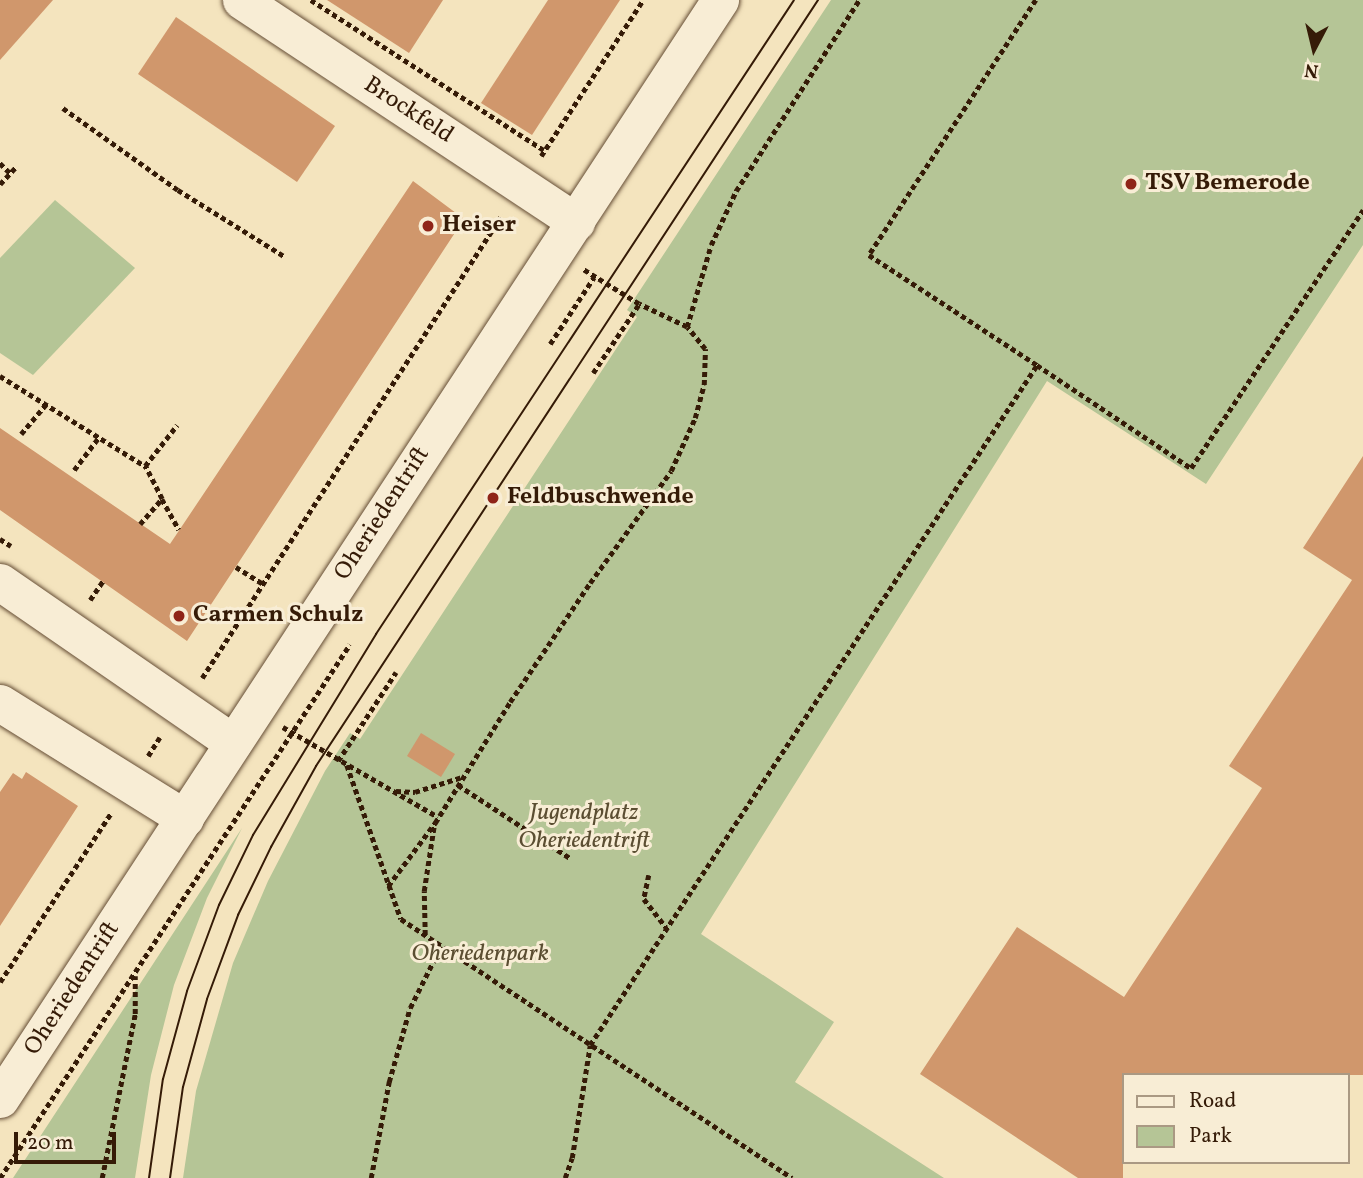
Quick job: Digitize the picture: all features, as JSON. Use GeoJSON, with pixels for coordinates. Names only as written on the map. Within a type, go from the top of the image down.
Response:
{"type":"FeatureCollection","features":[{"type":"Feature","properties":{"kind":"street","name":"Brockfeld"},"geometry":{"type":"LineString","coordinates":[[241,0],[576,222]]}},
{"type":"Feature","properties":{"kind":"street","name":"Oheriedentrift"},"geometry":{"type":"LineString","coordinates":[[0,1099],[720,0]]}},
{"type":"Feature","properties":{"kind":"street"},"geometry":{"type":"LineString","coordinates":[[0,582],[233,743]]}},
{"type":"Feature","properties":{"kind":"street"},"geometry":{"type":"LineString","coordinates":[[0,703],[185,818]]}},
{"type":"Feature","properties":{"kind":"path"},"geometry":{"type":"LineString","coordinates":[[311,0],[544,150]]}},
{"type":"Feature","properties":{"kind":"path"},"geometry":{"type":"LineString","coordinates":[[0,982],[643,0]]}},
{"type":"Feature","properties":{"kind":"path"},"geometry":{"type":"LineString","coordinates":[[687,327],[711,245],[736,191],[859,0]]}},
{"type":"Feature","properties":{"kind":"path"},"geometry":{"type":"LineString","coordinates":[[1036,0],[869,255],[1191,467],[1363,211]]}},
{"type":"Feature","properties":{"kind":"path"},"geometry":{"type":"LineString","coordinates":[[63,108],[178,190],[284,256]]}},
{"type":"Feature","properties":{"kind":"path"},"geometry":{"type":"LineString","coordinates":[[0,163],[10,173]]}},
{"type":"Feature","properties":{"kind":"path"},"geometry":{"type":"LineString","coordinates":[[0,184],[17,166]]}},
{"type":"Feature","properties":{"kind":"path"},"geometry":{"type":"LineString","coordinates":[[388,886],[435,823],[590,583],[671,471],[695,418],[704,385],[705,349],[687,327],[639,304],[593,277],[550,344]]}},
{"type":"Feature","properties":{"kind":"path"},"geometry":{"type":"LineString","coordinates":[[593,373],[639,304]]}},
{"type":"Feature","properties":{"kind":"path"},"geometry":{"type":"LineString","coordinates":[[565,1178],[572,1158],[590,1045],[1037,365]]}},
{"type":"Feature","properties":{"kind":"path"},"geometry":{"type":"LineString","coordinates":[[0,376],[145,466],[179,530]]}},
{"type":"Feature","properties":{"kind":"path"},"geometry":{"type":"LineString","coordinates":[[21,434],[46,404]]}},
{"type":"Feature","properties":{"kind":"path"},"geometry":{"type":"LineString","coordinates":[[145,466],[177,425]]}},
{"type":"Feature","properties":{"kind":"path"},"geometry":{"type":"LineString","coordinates":[[74,470],[99,437]]}},
{"type":"Feature","properties":{"kind":"path"},"geometry":{"type":"LineString","coordinates":[[140,524],[162,499]]}},
{"type":"Feature","properties":{"kind":"path"},"geometry":{"type":"LineString","coordinates":[[236,567],[263,584]]}},
{"type":"Feature","properties":{"kind":"path"},"geometry":{"type":"LineString","coordinates":[[1,1178],[349,644]]}},
{"type":"Feature","properties":{"kind":"path"},"geometry":{"type":"LineString","coordinates":[[338,761],[396,672]]}},
{"type":"Feature","properties":{"kind":"path"},"geometry":{"type":"LineString","coordinates":[[292,732],[438,817]]}},
{"type":"Feature","properties":{"kind":"path"},"geometry":{"type":"LineString","coordinates":[[347,765],[401,919],[792,1178]]}},
{"type":"Feature","properties":{"kind":"path"},"geometry":{"type":"LineString","coordinates":[[395,791],[415,792],[463,777]]}},
{"type":"Feature","properties":{"kind":"path"},"geometry":{"type":"LineString","coordinates":[[458,785],[570,858]]}},
{"type":"Feature","properties":{"kind":"path"},"geometry":{"type":"LineString","coordinates":[[425,936],[425,870],[435,823]]}},
{"type":"Feature","properties":{"kind":"path"},"geometry":{"type":"LineString","coordinates":[[649,875],[644,899],[666,927]]}},
{"type":"Feature","properties":{"kind":"path"},"geometry":{"type":"LineString","coordinates":[[371,1178],[388,1082],[410,1008],[441,946]]}},
{"type":"Feature","properties":{"kind":"path"},"geometry":{"type":"LineString","coordinates":[[102,1178],[135,1014],[135,974]]}},
{"type":"Feature","properties":{"kind":"green space","name":"Oheriedenpark"},"geometry":{"type":"Polygon","coordinates":[[[831,0],[1363,0],[1363,245],[1206,484],[1047,381],[701,934],[834,1022],[795,1082],[944,1178],[183,1178],[196,1091],[233,963],[268,881],[325,771],[350,733],[360,739],[637,317],[627,310],[831,0]]]}},
{"type":"Feature","properties":{"kind":"green space"},"geometry":{"type":"Polygon","coordinates":[[[55,200],[135,268],[33,375],[0,353],[0,258],[55,200]]]}},
{"type":"Feature","properties":{"kind":"green space"},"geometry":{"type":"Polygon","coordinates":[[[242,828],[207,898],[174,985],[151,1075],[135,1178],[13,1178],[242,828]]]}},
{"type":"Feature","properties":{"kind":"building"},"geometry":{"type":"Polygon","coordinates":[[[0,0],[53,0],[0,60],[0,0]]]}},
{"type":"Feature","properties":{"kind":"building"},"geometry":{"type":"Polygon","coordinates":[[[327,0],[443,0],[409,53],[327,0]]]}},
{"type":"Feature","properties":{"kind":"building"},"geometry":{"type":"Polygon","coordinates":[[[548,0],[620,0],[532,135],[481,103],[548,0]]]}},
{"type":"Feature","properties":{"kind":"building"},"geometry":{"type":"Polygon","coordinates":[[[176,17],[335,126],[297,182],[138,74],[176,17]]]}},
{"type":"Feature","properties":{"kind":"building"},"geometry":{"type":"Polygon","coordinates":[[[413,181],[464,219],[187,641],[0,510],[0,428],[170,544],[413,181]]]}},
{"type":"Feature","properties":{"kind":"building"},"geometry":{"type":"Polygon","coordinates":[[[1363,456],[1363,1075],[1122,1073],[1123,1178],[1078,1178],[920,1074],[1017,927],[1124,997],[1262,788],[1229,766],[1352,580],[1303,548],[1363,456]]]}},
{"type":"Feature","properties":{"kind":"building"},"geometry":{"type":"Polygon","coordinates":[[[421,733],[455,754],[441,777],[407,756],[421,733]]]}},
{"type":"Feature","properties":{"kind":"building"},"geometry":{"type":"Polygon","coordinates":[[[26,772],[78,806],[0,926],[0,792],[13,773],[22,779],[26,772]]]}},
{"type":"Feature","properties":{"kind":"tram line"},"geometry":{"type":"LineString","coordinates":[[149,1178],[163,1079],[187,991],[219,905],[253,835],[376,634],[794,0]]}},
{"type":"Feature","properties":{"kind":"tram line"},"geometry":{"type":"LineString","coordinates":[[170,1178],[183,1087],[207,999],[238,915],[271,847],[316,766],[818,0]]}},
{"type":"Feature","properties":{"kind":"place","name":"TSV Bemerode"},"geometry":{"type":"Point","coordinates":[1131,184]}},
{"type":"Feature","properties":{"kind":"place","name":"Heiser"},"geometry":{"type":"Point","coordinates":[428,226]}},
{"type":"Feature","properties":{"kind":"place","name":"Feldbuschwende"},"geometry":{"type":"Point","coordinates":[493,498]}},
{"type":"Feature","properties":{"kind":"place","name":"Carmen Schulz"},"geometry":{"type":"Point","coordinates":[179,616]}},
{"type":"Feature","properties":{"kind":"park label","name":"Jugendplatz Oheriedentrift"},"geometry":{"type":"Point","coordinates":[584,828]}}]}
